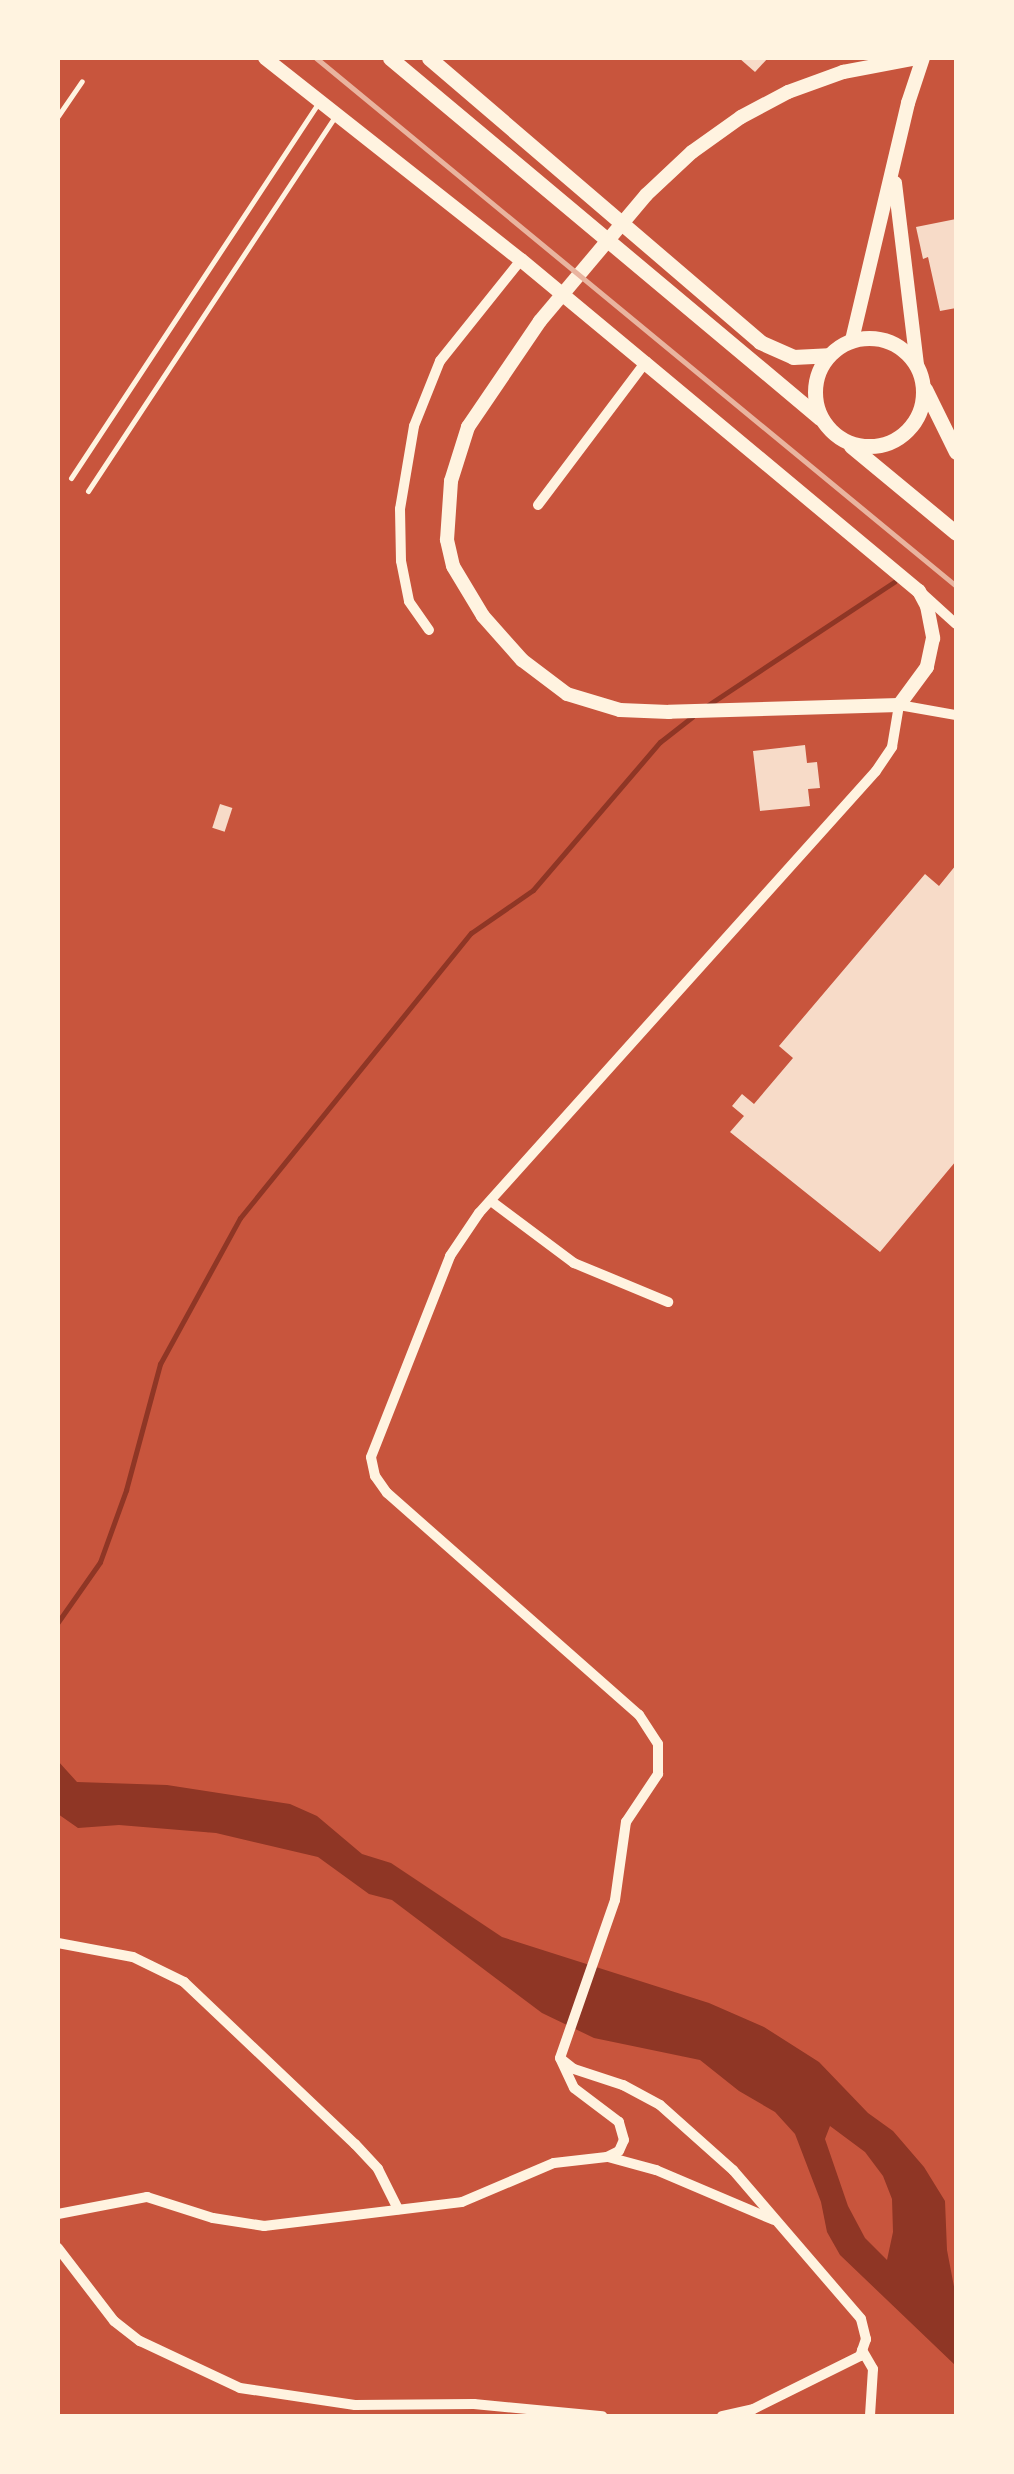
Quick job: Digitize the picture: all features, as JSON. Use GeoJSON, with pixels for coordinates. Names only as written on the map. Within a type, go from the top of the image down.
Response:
{"type":"FeatureCollection","features":[{"type":"Feature","properties":{"kind":"main road"},"geometry":{"type":"LineString","coordinates":[[265,58],[521,260],[644,363],[919,591],[932,622],[931,654],[922,679],[899,705],[669,712],[593,705],[542,678],[502,639],[453,566],[446,514],[458,454],[486,393],[540,321],[646,196],[716,134],[776,98],[843,72],[920,58],[852,340]]}},
{"type":"Feature","properties":{"kind":"main road"},"geometry":{"type":"LineString","coordinates":[[390,58],[956,532]]}},
{"type":"Feature","properties":{"kind":"main road"},"geometry":{"type":"LineString","coordinates":[[429,58],[760,342],[793,357],[828,356]]}},
{"type":"Feature","properties":{"kind":"main road"},"geometry":{"type":"LineString","coordinates":[[894,176],[917,366],[956,452]]}},
{"type":"Feature","properties":{"kind":"main road"},"geometry":{"type":"LineString","coordinates":[[820,418],[816,379],[828,356],[852,340],[890,341],[917,366]]}},
{"type":"Feature","properties":{"kind":"main road"},"geometry":{"type":"LineString","coordinates":[[848,443],[866,447],[902,436],[915,422],[923,385]]}},
{"type":"Feature","properties":{"kind":"street"},"geometry":{"type":"LineString","coordinates":[[429,630],[409,601],[401,561],[400,509],[414,426],[440,361],[521,260]]}},
{"type":"Feature","properties":{"kind":"street"},"geometry":{"type":"LineString","coordinates":[[538,506],[644,363]]}},
{"type":"Feature","properties":{"kind":"street"},"geometry":{"type":"LineString","coordinates":[[919,591],[956,624]]}},
{"type":"Feature","properties":{"kind":"street"},"geometry":{"type":"LineString","coordinates":[[607,2157],[619,2150],[624,2131],[620,2122],[574,2088],[560,2058],[621,1878],[626,1822],[658,1774],[660,1756],[654,1734],[639,1715],[387,1493],[375,1476],[372,1458],[450,1256],[491,1201],[876,771],[892,747],[899,705],[956,714]]}},
{"type":"Feature","properties":{"kind":"street"},"geometry":{"type":"LineString","coordinates":[[491,1201],[574,1263],[668,1302]]}},
{"type":"Feature","properties":{"kind":"street"},"geometry":{"type":"LineString","coordinates":[[58,1943],[133,1957],[184,1982],[355,2144],[378,2169],[398,2209]]}},
{"type":"Feature","properties":{"kind":"street"},"geometry":{"type":"LineString","coordinates":[[560,2058],[574,2069],[623,2085],[660,2105],[734,2170],[861,2319],[866,2339],[862,2350],[838,2370],[752,2409],[722,2416]]}},
{"type":"Feature","properties":{"kind":"street"},"geometry":{"type":"LineString","coordinates":[[58,2214],[147,2197],[237,2224],[264,2226],[462,2202],[554,2162],[607,2157],[656,2170],[778,2222]]}},
{"type":"Feature","properties":{"kind":"street"},"geometry":{"type":"LineString","coordinates":[[58,2248],[114,2321],[167,2357],[240,2388],[356,2405],[492,2405],[602,2416]]}},
{"type":"Feature","properties":{"kind":"street"},"geometry":{"type":"LineString","coordinates":[[862,2350],[872,2369],[870,2416]]}},
{"type":"Feature","properties":{"kind":"lane"},"geometry":{"type":"LineString","coordinates":[[58,116],[82,81]]}},
{"type":"Feature","properties":{"kind":"lane"},"geometry":{"type":"LineString","coordinates":[[71,478],[321,100]]}},
{"type":"Feature","properties":{"kind":"lane"},"geometry":{"type":"LineString","coordinates":[[88,491],[338,112]]}},
{"type":"Feature","properties":{"kind":"shaded area"},"geometry":{"type":"Polygon","coordinates":[[[58,1761],[77,1782],[167,1785],[290,1804],[317,1816],[362,1854],[391,1863],[502,1937],[709,2003],[764,2027],[819,2062],[868,2113],[893,2131],[924,2167],[945,2201],[947,2250],[956,2297],[956,2366],[840,2255],[827,2232],[821,2202],[795,2134],[775,2112],[739,2091],[700,2060],[594,2038],[542,2013],[392,1900],[369,1894],[318,1857],[216,1833],[119,1825],[78,1828],[58,1814],[58,1761]],[[830,2126],[825,2139],[848,2206],[865,2238],[887,2260],[893,2232],[892,2199],[883,2176],[865,2152],[830,2126]]]}},
{"type":"Feature","properties":{"kind":"building"},"geometry":{"type":"Polygon","coordinates":[[[739,58],[768,58],[755,72],[739,58]]]}},
{"type":"Feature","properties":{"kind":"building"},"geometry":{"type":"Polygon","coordinates":[[[956,219],[956,308],[940,311],[928,257],[923,259],[916,227],[956,219]]]}},
{"type":"Feature","properties":{"kind":"building"},"geometry":{"type":"Polygon","coordinates":[[[805,745],[807,763],[817,762],[820,788],[808,789],[810,806],[760,811],[753,751],[805,745]]]}},
{"type":"Feature","properties":{"kind":"building"},"geometry":{"type":"Polygon","coordinates":[[[220,804],[232,808],[225,832],[212,828],[220,804]]]}},
{"type":"Feature","properties":{"kind":"building"},"geometry":{"type":"Polygon","coordinates":[[[956,865],[956,1161],[880,1252],[730,1132],[744,1116],[732,1106],[742,1094],[754,1104],[793,1058],[779,1046],[925,874],[939,886],[956,865]]]}},
{"type":"Feature","properties":{"kind":"waterway"},"geometry":{"type":"LineString","coordinates":[[705,707],[894,582]]}},
{"type":"Feature","properties":{"kind":"waterway"},"geometry":{"type":"LineString","coordinates":[[58,1622],[100,1562],[126,1490],[160,1364],[240,1218],[471,933],[533,890],[660,742],[692,717]]}},
{"type":"Feature","properties":{"kind":"railway"},"geometry":{"type":"LineString","coordinates":[[316,58],[956,586]]}}]}
